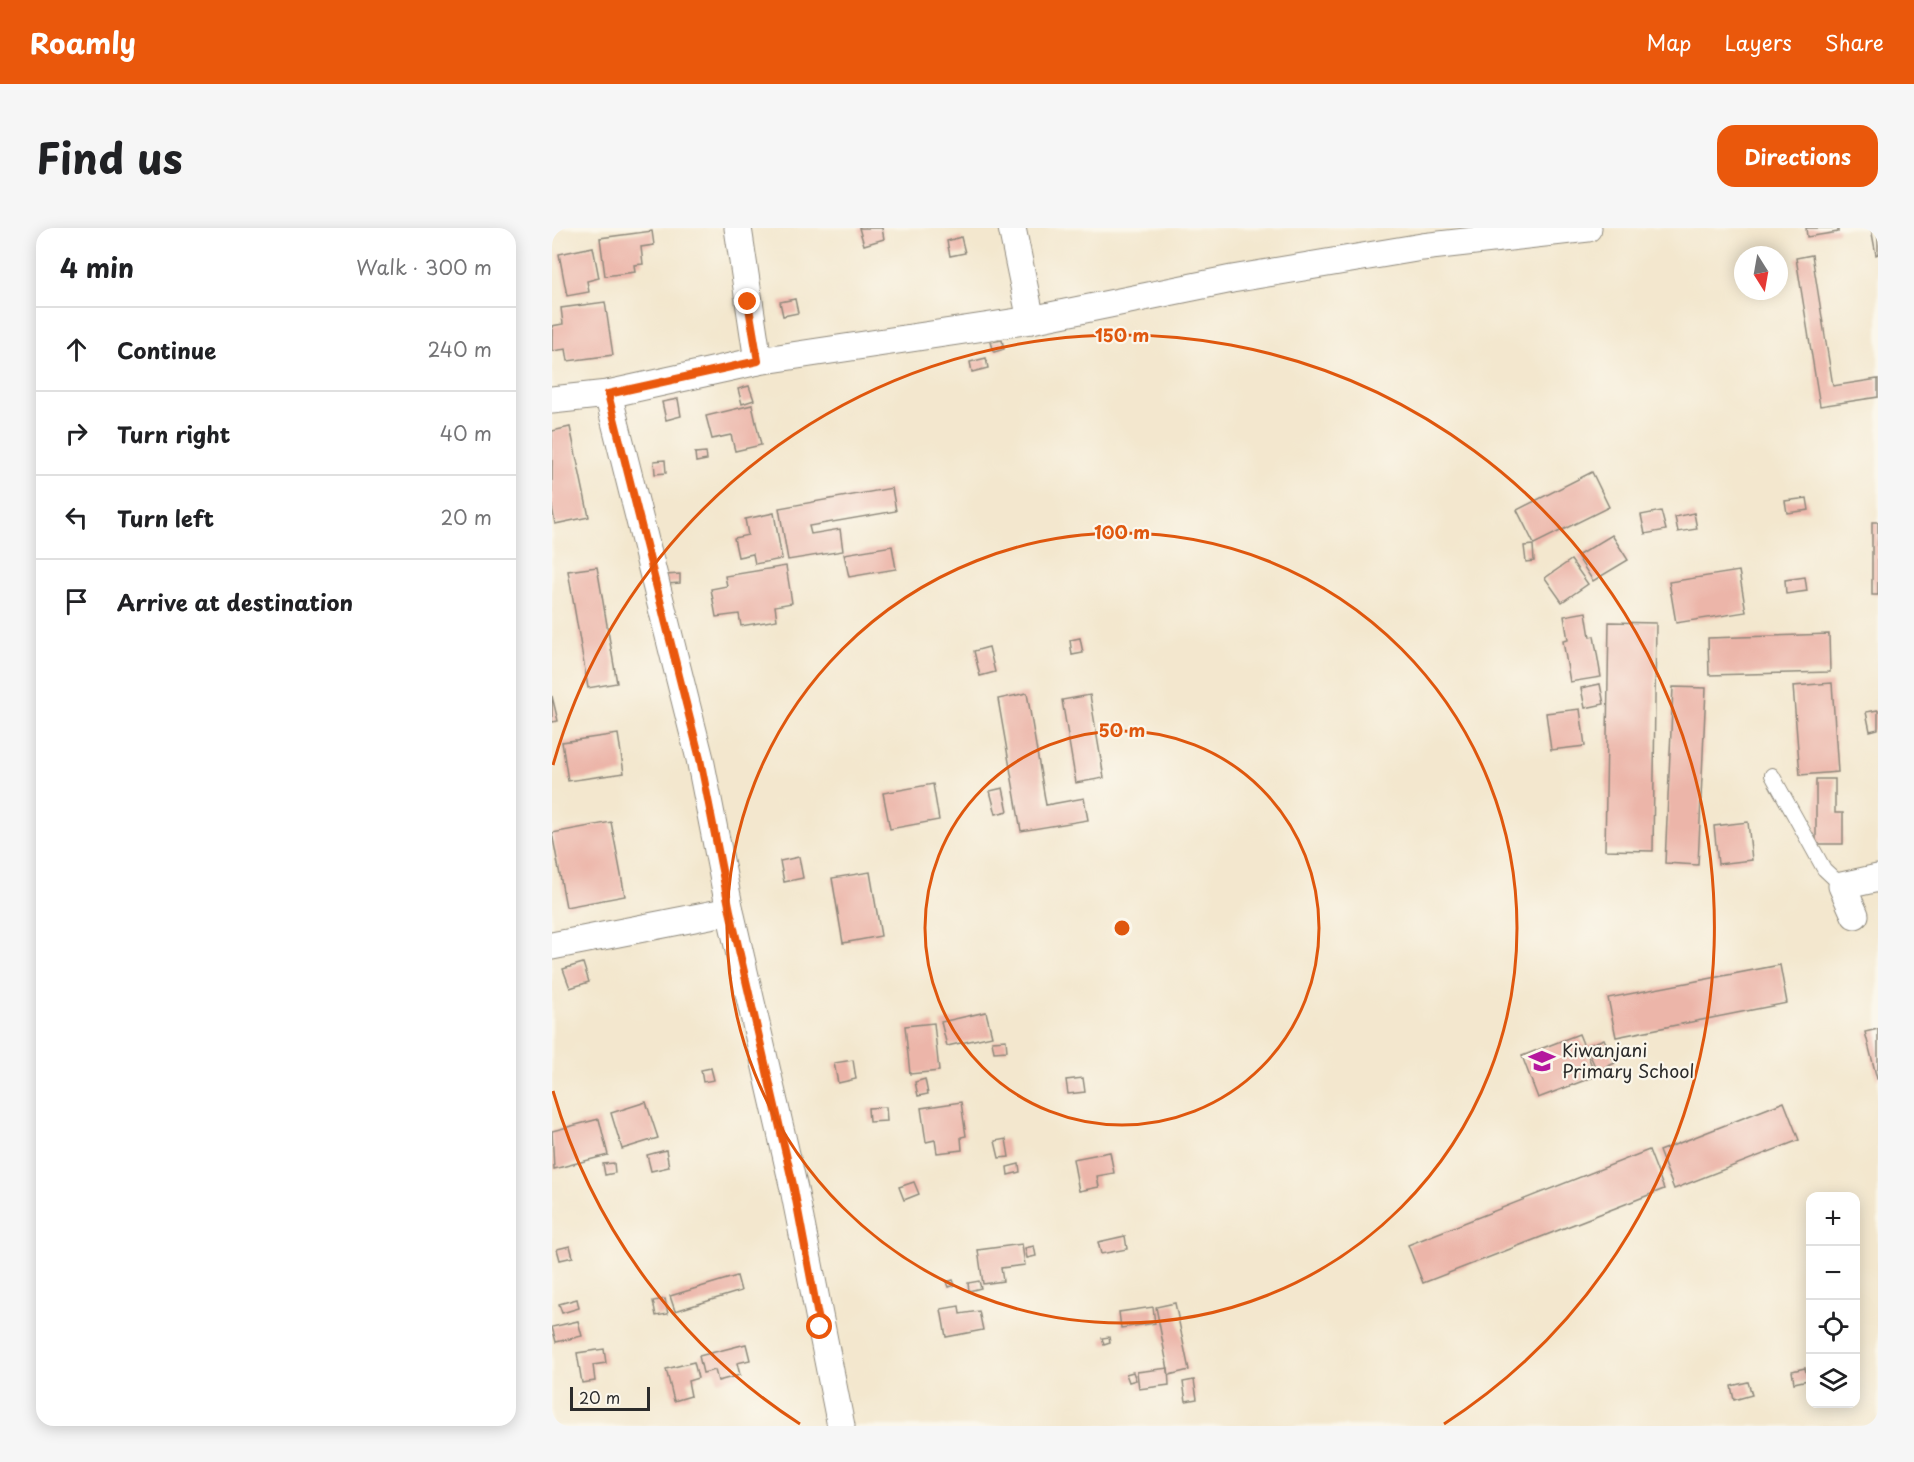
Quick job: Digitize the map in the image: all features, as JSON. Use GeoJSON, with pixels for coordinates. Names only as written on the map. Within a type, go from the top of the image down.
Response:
{"type":"FeatureCollection","features":[{"type":"Feature","properties":{"kind":"street"},"geometry":{"type":"LineString","coordinates":[[738,228],[758,361]]}},
{"type":"Feature","properties":{"kind":"street"},"geometry":{"type":"LineString","coordinates":[[1012,228],[1031,320]]}},
{"type":"Feature","properties":{"kind":"street"},"geometry":{"type":"LineString","coordinates":[[552,400],[608,394],[758,361],[1031,320],[1232,279],[1411,249],[1588,228]]}},
{"type":"Feature","properties":{"kind":"street"},"geometry":{"type":"LineString","coordinates":[[608,394],[700,759],[730,911],[794,1189],[841,1426]]}},
{"type":"Feature","properties":{"kind":"street"},"geometry":{"type":"LineString","coordinates":[[1855,915],[1842,886],[1878,878]]}},
{"type":"Feature","properties":{"kind":"street"},"geometry":{"type":"LineString","coordinates":[[552,946],[730,911]]}},
{"type":"Feature","properties":{"kind":"lane"},"geometry":{"type":"LineString","coordinates":[[1772,775],[1824,869],[1842,886]]}},
{"type":"Feature","properties":{"kind":"building"},"geometry":{"type":"Polygon","coordinates":[[[859,228],[882,228],[884,239],[864,245],[859,228]]]}},
{"type":"Feature","properties":{"kind":"building"},"geometry":{"type":"Polygon","coordinates":[[[1806,228],[1838,228],[1838,232],[1807,237],[1806,228]]]}},
{"type":"Feature","properties":{"kind":"building"},"geometry":{"type":"Polygon","coordinates":[[[1871,228],[1878,228],[1878,254],[1876,255],[1871,228]]]}},
{"type":"Feature","properties":{"kind":"building"},"geometry":{"type":"Polygon","coordinates":[[[652,231],[654,245],[641,247],[643,264],[634,265],[635,272],[605,276],[600,238],[652,231]]]}},
{"type":"Feature","properties":{"kind":"building"},"geometry":{"type":"Polygon","coordinates":[[[961,237],[965,253],[950,256],[947,241],[961,237]]]}},
{"type":"Feature","properties":{"kind":"building"},"geometry":{"type":"Polygon","coordinates":[[[593,247],[599,278],[587,281],[589,292],[567,296],[559,254],[593,247]]]}},
{"type":"Feature","properties":{"kind":"building"},"geometry":{"type":"Polygon","coordinates":[[[1812,255],[1833,386],[1878,379],[1878,397],[1820,406],[1796,258],[1812,255]]]}},
{"type":"Feature","properties":{"kind":"building"},"geometry":{"type":"Polygon","coordinates":[[[795,299],[798,313],[783,316],[780,302],[795,299]]]}},
{"type":"Feature","properties":{"kind":"building"},"geometry":{"type":"Polygon","coordinates":[[[605,302],[613,355],[568,361],[566,349],[552,351],[552,326],[563,324],[561,308],[605,302]]]}},
{"type":"Feature","properties":{"kind":"building"},"geometry":{"type":"Polygon","coordinates":[[[1002,340],[1004,349],[994,352],[991,342],[1002,340]]]}},
{"type":"Feature","properties":{"kind":"building"},"geometry":{"type":"Polygon","coordinates":[[[986,358],[988,368],[972,372],[970,362],[986,358]]]}},
{"type":"Feature","properties":{"kind":"building"},"geometry":{"type":"Polygon","coordinates":[[[749,386],[754,400],[742,404],[738,389],[749,386]]]}},
{"type":"Feature","properties":{"kind":"building"},"geometry":{"type":"Polygon","coordinates":[[[678,399],[681,416],[666,420],[662,402],[678,399]]]}},
{"type":"Feature","properties":{"kind":"building"},"geometry":{"type":"Polygon","coordinates":[[[752,405],[761,445],[735,451],[731,435],[712,439],[706,416],[752,405]]]}},
{"type":"Feature","properties":{"kind":"building"},"geometry":{"type":"Polygon","coordinates":[[[570,427],[589,517],[555,524],[552,507],[552,431],[570,427]]]}},
{"type":"Feature","properties":{"kind":"building"},"geometry":{"type":"Polygon","coordinates":[[[706,452],[707,460],[696,462],[695,453],[706,452]]]}},
{"type":"Feature","properties":{"kind":"building"},"geometry":{"type":"Polygon","coordinates":[[[665,460],[666,473],[655,474],[654,461],[665,460]]]}},
{"type":"Feature","properties":{"kind":"building"},"geometry":{"type":"Polygon","coordinates":[[[1592,472],[1609,507],[1534,544],[1517,510],[1592,472]]]}},
{"type":"Feature","properties":{"kind":"building"},"geometry":{"type":"Polygon","coordinates":[[[892,488],[896,511],[809,526],[811,534],[840,529],[843,551],[788,560],[779,508],[892,488]]]}},
{"type":"Feature","properties":{"kind":"building"},"geometry":{"type":"Polygon","coordinates":[[[1807,498],[1809,510],[1787,513],[1785,501],[1807,498]]]}},
{"type":"Feature","properties":{"kind":"building"},"geometry":{"type":"Polygon","coordinates":[[[1661,511],[1666,530],[1645,534],[1641,515],[1661,511]]]}},
{"type":"Feature","properties":{"kind":"building"},"geometry":{"type":"Polygon","coordinates":[[[774,513],[782,559],[755,564],[753,554],[738,557],[734,538],[748,535],[745,519],[774,513]]]}},
{"type":"Feature","properties":{"kind":"building"},"geometry":{"type":"Polygon","coordinates":[[[1694,513],[1697,529],[1678,532],[1675,517],[1694,513]]]}},
{"type":"Feature","properties":{"kind":"building"},"geometry":{"type":"Polygon","coordinates":[[[1872,522],[1878,522],[1878,595],[1872,595],[1872,522]]]}},
{"type":"Feature","properties":{"kind":"building"},"geometry":{"type":"Polygon","coordinates":[[[1612,535],[1628,560],[1593,581],[1577,556],[1612,535]]]}},
{"type":"Feature","properties":{"kind":"building"},"geometry":{"type":"Polygon","coordinates":[[[1533,545],[1534,561],[1526,562],[1524,546],[1533,545]]]}},
{"type":"Feature","properties":{"kind":"building"},"geometry":{"type":"Polygon","coordinates":[[[892,546],[896,569],[849,577],[844,554],[892,546]]]}},
{"type":"Feature","properties":{"kind":"building"},"geometry":{"type":"Polygon","coordinates":[[[1571,560],[1588,584],[1562,602],[1545,578],[1571,560]]]}},
{"type":"Feature","properties":{"kind":"building"},"geometry":{"type":"Polygon","coordinates":[[[786,566],[792,603],[775,606],[777,620],[741,626],[739,614],[716,617],[711,589],[727,586],[725,576],[786,566]]]}},
{"type":"Feature","properties":{"kind":"building"},"geometry":{"type":"Polygon","coordinates":[[[597,567],[617,683],[588,688],[568,571],[597,567]]]}},
{"type":"Feature","properties":{"kind":"building"},"geometry":{"type":"Polygon","coordinates":[[[1739,571],[1746,612],[1676,623],[1669,582],[1739,571]]]}},
{"type":"Feature","properties":{"kind":"building"},"geometry":{"type":"Polygon","coordinates":[[[680,574],[680,583],[666,584],[665,575],[680,574]]]}},
{"type":"Feature","properties":{"kind":"building"},"geometry":{"type":"Polygon","coordinates":[[[1805,577],[1807,591],[1786,594],[1785,580],[1805,577]]]}},
{"type":"Feature","properties":{"kind":"building"},"geometry":{"type":"Polygon","coordinates":[[[1586,612],[1590,637],[1594,636],[1601,677],[1570,682],[1563,641],[1568,640],[1564,616],[1586,612]]]}},
{"type":"Feature","properties":{"kind":"building"},"geometry":{"type":"Polygon","coordinates":[[[1609,622],[1656,623],[1653,851],[1605,850],[1609,622]]]}},
{"type":"Feature","properties":{"kind":"building"},"geometry":{"type":"Polygon","coordinates":[[[1829,634],[1830,672],[1709,675],[1708,638],[1829,634]]]}},
{"type":"Feature","properties":{"kind":"building"},"geometry":{"type":"Polygon","coordinates":[[[1080,638],[1083,653],[1072,655],[1070,640],[1080,638]]]}},
{"type":"Feature","properties":{"kind":"building"},"geometry":{"type":"Polygon","coordinates":[[[989,647],[995,672],[980,676],[974,651],[989,647]]]}},
{"type":"Feature","properties":{"kind":"building"},"geometry":{"type":"Polygon","coordinates":[[[1832,683],[1838,772],[1800,775],[1793,686],[1832,683]]]}},
{"type":"Feature","properties":{"kind":"building"},"geometry":{"type":"Polygon","coordinates":[[[1600,684],[1604,704],[1585,708],[1581,688],[1600,684]]]}},
{"type":"Feature","properties":{"kind":"building"},"geometry":{"type":"Polygon","coordinates":[[[1673,687],[1706,688],[1698,865],[1665,863],[1673,687]]]}},
{"type":"Feature","properties":{"kind":"building"},"geometry":{"type":"Polygon","coordinates":[[[1027,693],[1046,805],[1084,798],[1088,820],[1021,831],[998,699],[1027,693]]]}},
{"type":"Feature","properties":{"kind":"building"},"geometry":{"type":"Polygon","coordinates":[[[1090,695],[1104,778],[1076,783],[1062,700],[1090,695]]]}},
{"type":"Feature","properties":{"kind":"building"},"geometry":{"type":"Polygon","coordinates":[[[552,696],[558,721],[552,722],[552,696]]]}},
{"type":"Feature","properties":{"kind":"building"},"geometry":{"type":"Polygon","coordinates":[[[1580,709],[1585,746],[1551,750],[1546,713],[1580,709]]]}},
{"type":"Feature","properties":{"kind":"building"},"geometry":{"type":"Polygon","coordinates":[[[1878,710],[1878,729],[1870,731],[1866,712],[1878,710]]]}},
{"type":"Feature","properties":{"kind":"building"},"geometry":{"type":"Polygon","coordinates":[[[618,734],[624,773],[568,781],[562,742],[618,734]]]}},
{"type":"Feature","properties":{"kind":"building"},"geometry":{"type":"Polygon","coordinates":[[[1816,779],[1835,779],[1835,813],[1843,813],[1843,844],[1816,844],[1816,779]]]}},
{"type":"Feature","properties":{"kind":"building"},"geometry":{"type":"Polygon","coordinates":[[[933,784],[939,820],[890,829],[883,793],[933,784]]]}},
{"type":"Feature","properties":{"kind":"building"},"geometry":{"type":"Polygon","coordinates":[[[1003,788],[1008,811],[996,814],[990,791],[1003,788]]]}},
{"type":"Feature","properties":{"kind":"building"},"geometry":{"type":"Polygon","coordinates":[[[611,822],[625,896],[566,907],[552,833],[611,822]]]}},
{"type":"Feature","properties":{"kind":"building"},"geometry":{"type":"Polygon","coordinates":[[[1748,822],[1752,860],[1718,864],[1714,826],[1748,822]]]}},
{"type":"Feature","properties":{"kind":"building"},"geometry":{"type":"Polygon","coordinates":[[[799,857],[803,878],[784,882],[780,861],[799,857]]]}},
{"type":"Feature","properties":{"kind":"building"},"geometry":{"type":"Polygon","coordinates":[[[870,872],[881,936],[843,943],[832,878],[870,872]]]}},
{"type":"Feature","properties":{"kind":"building"},"geometry":{"type":"Polygon","coordinates":[[[583,963],[589,982],[570,988],[563,969],[583,963]]]}},
{"type":"Feature","properties":{"kind":"building"},"geometry":{"type":"Polygon","coordinates":[[[1780,965],[1787,1003],[1616,1037],[1608,998],[1780,965]]]}},
{"type":"Feature","properties":{"kind":"building"},"geometry":{"type":"Polygon","coordinates":[[[986,1012],[992,1036],[947,1046],[941,1022],[986,1012]]]}},
{"type":"Feature","properties":{"kind":"building"},"geometry":{"type":"Polygon","coordinates":[[[934,1023],[939,1071],[910,1074],[905,1026],[934,1023]]]}},
{"type":"Feature","properties":{"kind":"building"},"geometry":{"type":"Polygon","coordinates":[[[1878,1029],[1878,1079],[1877,1079],[1865,1032],[1878,1029]]]}},
{"type":"Feature","properties":{"kind":"building"},"geometry":{"type":"Polygon","coordinates":[[[1579,1034],[1596,1076],[1538,1098],[1522,1056],[1579,1034]]]}},
{"type":"Feature","properties":{"kind":"building"},"geometry":{"type":"Polygon","coordinates":[[[1604,1039],[1615,1063],[1597,1071],[1586,1046],[1604,1039]]]}},
{"type":"Feature","properties":{"kind":"building"},"geometry":{"type":"Polygon","coordinates":[[[1006,1040],[1007,1051],[994,1052],[992,1041],[1006,1040]]]}},
{"type":"Feature","properties":{"kind":"building"},"geometry":{"type":"Polygon","coordinates":[[[853,1060],[856,1079],[838,1083],[834,1063],[853,1060]]]}},
{"type":"Feature","properties":{"kind":"building"},"geometry":{"type":"Polygon","coordinates":[[[711,1068],[714,1080],[703,1082],[701,1070],[711,1068]]]}},
{"type":"Feature","properties":{"kind":"building"},"geometry":{"type":"Polygon","coordinates":[[[1083,1078],[1085,1092],[1068,1094],[1066,1080],[1083,1078]]]}},
{"type":"Feature","properties":{"kind":"building"},"geometry":{"type":"Polygon","coordinates":[[[925,1079],[928,1094],[918,1096],[915,1082],[925,1079]]]}},
{"type":"Feature","properties":{"kind":"building"},"geometry":{"type":"Polygon","coordinates":[[[646,1102],[658,1138],[622,1149],[611,1113],[646,1102]]]}},
{"type":"Feature","properties":{"kind":"building"},"geometry":{"type":"Polygon","coordinates":[[[961,1102],[966,1136],[961,1137],[962,1150],[937,1153],[935,1140],[926,1142],[921,1108],[961,1102]]]}},
{"type":"Feature","properties":{"kind":"building"},"geometry":{"type":"Polygon","coordinates":[[[1784,1102],[1799,1140],[1674,1189],[1659,1151],[1784,1102]]]}},
{"type":"Feature","properties":{"kind":"building"},"geometry":{"type":"Polygon","coordinates":[[[886,1107],[887,1121],[869,1122],[868,1108],[886,1107]]]}},
{"type":"Feature","properties":{"kind":"building"},"geometry":{"type":"Polygon","coordinates":[[[599,1119],[608,1155],[554,1169],[552,1131],[599,1119]]]}},
{"type":"Feature","properties":{"kind":"building"},"geometry":{"type":"Polygon","coordinates":[[[1006,1139],[1009,1157],[999,1158],[995,1141],[1006,1139]]]}},
{"type":"Feature","properties":{"kind":"building"},"geometry":{"type":"Polygon","coordinates":[[[666,1150],[669,1167],[651,1171],[647,1155],[666,1150]]]}},
{"type":"Feature","properties":{"kind":"building"},"geometry":{"type":"Polygon","coordinates":[[[1649,1150],[1664,1189],[1423,1283],[1408,1245],[1649,1150]]]}},
{"type":"Feature","properties":{"kind":"building"},"geometry":{"type":"Polygon","coordinates":[[[1110,1152],[1114,1173],[1097,1176],[1099,1187],[1079,1191],[1073,1159],[1110,1152]]]}},
{"type":"Feature","properties":{"kind":"building"},"geometry":{"type":"Polygon","coordinates":[[[614,1163],[615,1173],[605,1175],[603,1164],[614,1163]]]}},
{"type":"Feature","properties":{"kind":"building"},"geometry":{"type":"Polygon","coordinates":[[[1019,1164],[1020,1172],[1008,1175],[1007,1167],[1019,1164]]]}},
{"type":"Feature","properties":{"kind":"building"},"geometry":{"type":"Polygon","coordinates":[[[914,1182],[919,1194],[904,1200],[899,1187],[914,1182]]]}},
{"type":"Feature","properties":{"kind":"building"},"geometry":{"type":"Polygon","coordinates":[[[1125,1236],[1127,1249],[1101,1254],[1098,1242],[1125,1236]]]}},
{"type":"Feature","properties":{"kind":"building"},"geometry":{"type":"Polygon","coordinates":[[[1022,1244],[1025,1265],[1001,1268],[1003,1281],[983,1284],[978,1250],[1022,1244]]]}},
{"type":"Feature","properties":{"kind":"building"},"geometry":{"type":"Polygon","coordinates":[[[570,1246],[573,1257],[560,1260],[557,1249],[570,1246]]]}},
{"type":"Feature","properties":{"kind":"building"},"geometry":{"type":"Polygon","coordinates":[[[1034,1246],[1036,1256],[1027,1258],[1025,1248],[1034,1246]]]}},
{"type":"Feature","properties":{"kind":"building"},"geometry":{"type":"Polygon","coordinates":[[[737,1276],[741,1291],[675,1311],[670,1296],[737,1276]]]}},
{"type":"Feature","properties":{"kind":"building"},"geometry":{"type":"Polygon","coordinates":[[[953,1280],[955,1285],[949,1287],[947,1282],[953,1280]]]}},
{"type":"Feature","properties":{"kind":"building"},"geometry":{"type":"Polygon","coordinates":[[[979,1281],[981,1288],[969,1291],[968,1283],[979,1281]]]}},
{"type":"Feature","properties":{"kind":"building"},"geometry":{"type":"Polygon","coordinates":[[[577,1299],[579,1308],[562,1313],[559,1304],[577,1299]]]}},
{"type":"Feature","properties":{"kind":"building"},"geometry":{"type":"Polygon","coordinates":[[[665,1299],[668,1314],[656,1316],[653,1301],[665,1299]]]}},
{"type":"Feature","properties":{"kind":"building"},"geometry":{"type":"Polygon","coordinates":[[[1175,1303],[1189,1370],[1169,1375],[1156,1307],[1175,1303]]]}},
{"type":"Feature","properties":{"kind":"building"},"geometry":{"type":"Polygon","coordinates":[[[959,1306],[960,1314],[979,1311],[983,1330],[946,1337],[941,1309],[959,1306]]]}},
{"type":"Feature","properties":{"kind":"building"},"geometry":{"type":"Polygon","coordinates":[[[1153,1307],[1155,1323],[1121,1328],[1119,1312],[1153,1307]]]}},
{"type":"Feature","properties":{"kind":"building"},"geometry":{"type":"Polygon","coordinates":[[[578,1321],[582,1336],[556,1342],[552,1327],[578,1321]]]}},
{"type":"Feature","properties":{"kind":"building"},"geometry":{"type":"Polygon","coordinates":[[[1109,1337],[1110,1343],[1104,1345],[1102,1338],[1109,1337]]]}},
{"type":"Feature","properties":{"kind":"building"},"geometry":{"type":"Polygon","coordinates":[[[746,1344],[750,1360],[737,1363],[740,1375],[718,1381],[715,1370],[703,1373],[699,1356],[746,1344]]]}},
{"type":"Feature","properties":{"kind":"building"},"geometry":{"type":"Polygon","coordinates":[[[604,1349],[606,1363],[593,1365],[595,1381],[582,1383],[577,1353],[604,1349]]]}},
{"type":"Feature","properties":{"kind":"building"},"geometry":{"type":"Polygon","coordinates":[[[694,1362],[698,1378],[688,1381],[691,1396],[674,1401],[666,1369],[694,1362]]]}},
{"type":"Feature","properties":{"kind":"building"},"geometry":{"type":"Polygon","coordinates":[[[1168,1368],[1169,1385],[1139,1389],[1137,1372],[1168,1368]]]}},
{"type":"Feature","properties":{"kind":"building"},"geometry":{"type":"Polygon","coordinates":[[[1805,1368],[1806,1380],[1794,1383],[1792,1371],[1805,1368]]]}},
{"type":"Feature","properties":{"kind":"building"},"geometry":{"type":"Polygon","coordinates":[[[1133,1372],[1136,1380],[1129,1382],[1126,1374],[1133,1372]]]}},
{"type":"Feature","properties":{"kind":"building"},"geometry":{"type":"Polygon","coordinates":[[[1194,1380],[1197,1399],[1186,1401],[1183,1382],[1194,1380]]]}},
{"type":"Feature","properties":{"kind":"building"},"geometry":{"type":"Polygon","coordinates":[[[1748,1382],[1752,1395],[1734,1400],[1731,1386],[1748,1382]]]}},
{"type":"Feature","properties":{"kind":"place","name":"Kiwanjani Primary School"},"geometry":{"type":"Point","coordinates":[1542,1061]}},
{"type":"Feature","properties":{"kind":"route"},"geometry":{"type":"LineString","coordinates":[[748,302],[758,361],[608,394],[700,759],[730,911],[794,1189],[820,1327]]}}]}
